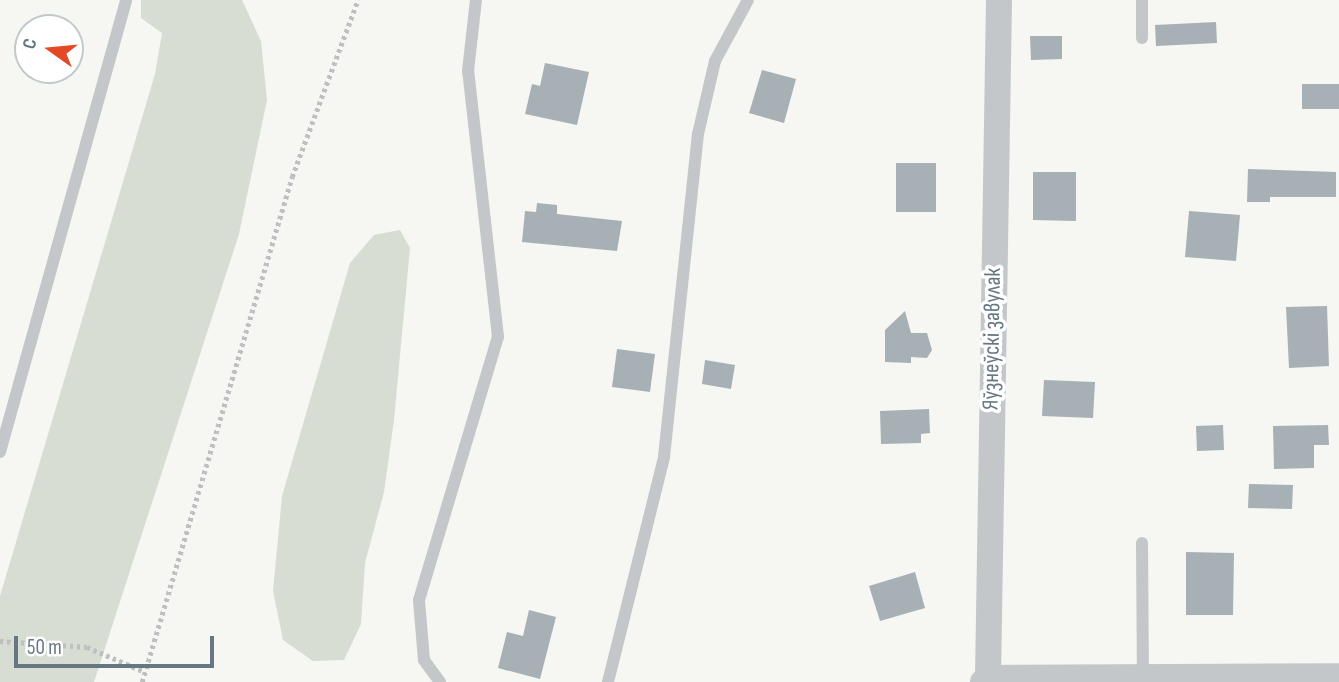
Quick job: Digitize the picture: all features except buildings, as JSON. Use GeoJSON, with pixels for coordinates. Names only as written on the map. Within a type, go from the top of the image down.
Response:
{"type":"FeatureCollection","features":[{"type":"Feature","properties":{"kind":"street","name":"Яўзнеўскі завулак"},"geometry":{"type":"LineString","coordinates":[[986,680],[999,0]]}},
{"type":"Feature","properties":{"kind":"street"},"geometry":{"type":"LineString","coordinates":[[986,680],[1339,676]]}},
{"type":"Feature","properties":{"kind":"lane"},"geometry":{"type":"LineString","coordinates":[[0,452],[125,0]]}},
{"type":"Feature","properties":{"kind":"lane"},"geometry":{"type":"LineString","coordinates":[[440,682],[425,660],[419,600],[498,337],[468,71],[476,0]]}},
{"type":"Feature","properties":{"kind":"lane"},"geometry":{"type":"LineString","coordinates":[[608,682],[664,457],[698,134],[715,61],[748,0]]}},
{"type":"Feature","properties":{"kind":"lane"},"geometry":{"type":"LineString","coordinates":[[1142,0],[1142,38]]}},
{"type":"Feature","properties":{"kind":"lane"},"geometry":{"type":"LineString","coordinates":[[1143,543],[1143,680]]}},
{"type":"Feature","properties":{"kind":"path"},"geometry":{"type":"LineString","coordinates":[[142,682],[292,177],[358,0]]}},
{"type":"Feature","properties":{"kind":"path"},"geometry":{"type":"LineString","coordinates":[[0,641],[87,647],[145,672]]}},
{"type":"Feature","properties":{"kind":"shaded area"},"geometry":{"type":"Polygon","coordinates":[[[141,0],[242,0],[261,41],[267,100],[239,234],[94,682],[0,682],[0,596],[155,74],[162,33],[141,18],[141,0]]]}},
{"type":"Feature","properties":{"kind":"shaded area"},"geometry":{"type":"Polygon","coordinates":[[[400,230],[410,248],[394,420],[384,492],[365,563],[361,624],[344,660],[313,661],[283,640],[273,591],[282,496],[350,263],[374,235],[400,230]]]}}]}
